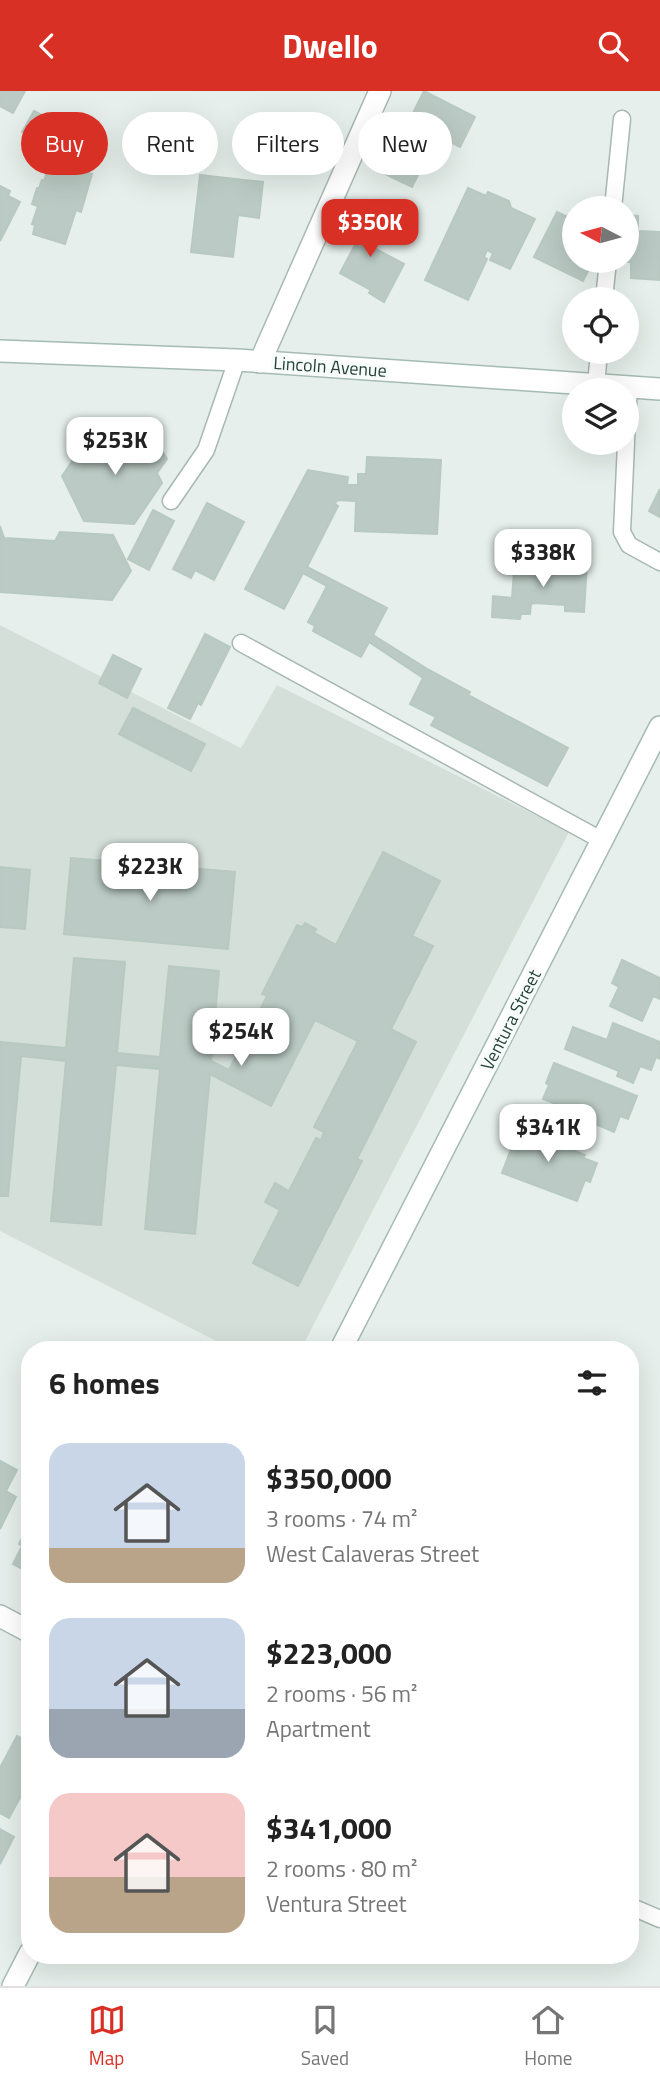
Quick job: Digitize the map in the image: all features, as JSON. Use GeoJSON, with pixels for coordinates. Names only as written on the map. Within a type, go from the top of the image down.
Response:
{"type":"FeatureCollection","features":[{"type":"Feature","properties":{"kind":"street"},"geometry":{"type":"LineString","coordinates":[[260,362],[380,91]]}},
{"type":"Feature","properties":{"kind":"street","name":"Lincoln Avenue"},"geometry":{"type":"LineString","coordinates":[[0,351],[237,360],[562,383]]}},
{"type":"Feature","properties":{"kind":"street","name":"Lincoln Avenue"},"geometry":{"type":"LineString","coordinates":[[639,388],[660,389]]}},
{"type":"Feature","properties":{"kind":"street","name":"Ventura Street"},"geometry":{"type":"LineString","coordinates":[[345,1341],[660,727]]}},
{"type":"Feature","properties":{"kind":"street"},"geometry":{"type":"LineString","coordinates":[[0,1616],[21,1627]]}},
{"type":"Feature","properties":{"kind":"street"},"geometry":{"type":"LineString","coordinates":[[13,1986],[24,1964]]}},
{"type":"Feature","properties":{"kind":"lane"},"geometry":{"type":"LineString","coordinates":[[614,196],[622,119]]}},
{"type":"Feature","properties":{"kind":"lane"},"geometry":{"type":"LineString","coordinates":[[171,501],[206,450],[237,360]]}},
{"type":"Feature","properties":{"kind":"lane"},"geometry":{"type":"LineString","coordinates":[[625,455],[622,532],[629,545],[660,562]]}},
{"type":"Feature","properties":{"kind":"lane"},"geometry":{"type":"LineString","coordinates":[[242,643],[603,841]]}},
{"type":"Feature","properties":{"kind":"lane"},"geometry":{"type":"LineString","coordinates":[[639,1910],[660,1919]]}},
{"type":"Feature","properties":{"kind":"shaded area"},"geometry":{"type":"Polygon","coordinates":[[[0,625],[241,748],[277,685],[569,832],[305,1341],[216,1341],[0,1231],[0,625]]]}},
{"type":"Feature","properties":{"kind":"building"},"geometry":{"type":"Polygon","coordinates":[[[0,91],[25,91],[13,113],[0,106],[0,91]]]}},
{"type":"Feature","properties":{"kind":"building"},"geometry":{"type":"Polygon","coordinates":[[[424,91],[475,117],[460,147],[452,143],[452,112],[414,112],[424,91]]]}},
{"type":"Feature","properties":{"kind":"building"},"geometry":{"type":"Polygon","coordinates":[[[46,175],[92,175],[81,212],[76,210],[65,244],[33,234],[35,225],[32,224],[38,206],[32,204],[37,188],[42,180],[44,181],[46,175]]]}},
{"type":"Feature","properties":{"kind":"building"},"geometry":{"type":"Polygon","coordinates":[[[200,175],[263,182],[259,218],[238,215],[233,257],[191,252],[200,175]]]}},
{"type":"Feature","properties":{"kind":"building"},"geometry":{"type":"Polygon","coordinates":[[[387,175],[418,175],[412,187],[387,175]]]}},
{"type":"Feature","properties":{"kind":"building"},"geometry":{"type":"Polygon","coordinates":[[[0,186],[10,191],[8,196],[20,202],[0,241],[0,186]]]}},
{"type":"Feature","properties":{"kind":"building"},"geometry":{"type":"Polygon","coordinates":[[[468,188],[486,196],[488,192],[509,201],[511,208],[535,219],[510,269],[490,260],[493,253],[487,250],[484,257],[487,259],[468,300],[425,280],[468,188]]]}},
{"type":"Feature","properties":{"kind":"building"},"geometry":{"type":"Polygon","coordinates":[[[358,212],[385,227],[374,248],[404,264],[384,302],[369,293],[371,290],[340,273],[355,245],[344,238],[358,212]]]}},
{"type":"Feature","properties":{"kind":"building"},"geometry":{"type":"Polygon","coordinates":[[[557,212],[562,214],[562,271],[534,257],[557,212]]]}},
{"type":"Feature","properties":{"kind":"building"},"geometry":{"type":"Polygon","coordinates":[[[639,231],[660,232],[660,280],[631,278],[631,273],[639,273],[639,231]]]}},
{"type":"Feature","properties":{"kind":"building"},"geometry":{"type":"Polygon","coordinates":[[[567,273],[587,273],[583,281],[567,273]]]}},
{"type":"Feature","properties":{"kind":"building"},"geometry":{"type":"Polygon","coordinates":[[[113,433],[153,436],[167,459],[157,473],[162,483],[134,524],[84,521],[62,476],[90,435],[113,436],[113,433]]]}},
{"type":"Feature","properties":{"kind":"building"},"geometry":{"type":"Polygon","coordinates":[[[367,457],[441,460],[437,534],[355,531],[356,501],[337,500],[335,504],[338,506],[307,567],[387,608],[373,635],[470,692],[468,695],[568,748],[547,786],[431,725],[436,717],[410,704],[423,678],[369,642],[361,657],[313,631],[315,626],[308,622],[327,586],[303,573],[284,609],[245,589],[308,470],[348,477],[347,485],[358,485],[358,474],[366,474],[367,457]]]}},
{"type":"Feature","properties":{"kind":"building"},"geometry":{"type":"Polygon","coordinates":[[[660,489],[660,517],[649,511],[660,489]]]}},
{"type":"Feature","properties":{"kind":"building"},"geometry":{"type":"Polygon","coordinates":[[[207,503],[244,522],[214,580],[195,570],[191,578],[173,569],[207,503]]]}},
{"type":"Feature","properties":{"kind":"building"},"geometry":{"type":"Polygon","coordinates":[[[153,510],[174,521],[149,570],[128,559],[153,510]]]}},
{"type":"Feature","properties":{"kind":"building"},"geometry":{"type":"Polygon","coordinates":[[[0,526],[4,538],[55,541],[60,532],[113,535],[131,571],[112,600],[0,592],[0,526]]]}},
{"type":"Feature","properties":{"kind":"building"},"geometry":{"type":"Polygon","coordinates":[[[515,558],[537,559],[537,571],[544,571],[544,568],[564,572],[564,561],[587,563],[584,612],[565,611],[565,605],[535,603],[531,604],[530,614],[521,614],[520,619],[492,617],[493,596],[512,598],[515,558]]]}},
{"type":"Feature","properties":{"kind":"building"},"geometry":{"type":"Polygon","coordinates":[[[205,634],[230,647],[201,705],[198,703],[190,719],[168,708],[205,634]]]}},
{"type":"Feature","properties":{"kind":"building"},"geometry":{"type":"Polygon","coordinates":[[[113,655],[141,669],[127,698],[99,683],[113,655]]]}},
{"type":"Feature","properties":{"kind":"building"},"geometry":{"type":"Polygon","coordinates":[[[133,708],[205,744],[191,771],[119,734],[133,708]]]}},
{"type":"Feature","properties":{"kind":"building"},"geometry":{"type":"Polygon","coordinates":[[[383,852],[440,881],[412,936],[433,946],[391,1029],[416,1042],[357,1159],[362,1161],[298,1286],[253,1263],[280,1210],[265,1202],[275,1183],[289,1191],[316,1138],[321,1140],[324,1132],[314,1127],[358,1041],[315,1020],[271,1106],[210,1074],[195,1234],[145,1229],[160,1069],[116,1065],[101,1225],[51,1221],[66,1061],[21,1056],[8,1196],[0,1196],[0,1042],[66,1048],[74,958],[125,962],[117,1053],[160,1057],[169,966],[219,971],[211,1061],[229,1070],[267,996],[262,994],[297,925],[302,927],[305,923],[316,929],[314,933],[336,945],[383,852]]]}},
{"type":"Feature","properties":{"kind":"building"},"geometry":{"type":"Polygon","coordinates":[[[71,858],[235,872],[228,949],[64,934],[71,858]]]}},
{"type":"Feature","properties":{"kind":"building"},"geometry":{"type":"Polygon","coordinates":[[[0,867],[30,870],[25,929],[0,927],[0,867]]]}},
{"type":"Feature","properties":{"kind":"building"},"geometry":{"type":"Polygon","coordinates":[[[622,960],[660,978],[660,999],[653,996],[642,1021],[610,1006],[619,987],[612,983],[622,960]]]}},
{"type":"Feature","properties":{"kind":"building"},"geometry":{"type":"Polygon","coordinates":[[[613,1023],[660,1042],[660,1059],[656,1057],[651,1070],[640,1066],[633,1083],[617,1076],[619,1071],[565,1049],[573,1027],[607,1040],[613,1023]]]}},
{"type":"Feature","properties":{"kind":"building"},"geometry":{"type":"Polygon","coordinates":[[[554,1063],[637,1096],[628,1119],[620,1116],[614,1132],[581,1118],[582,1114],[543,1099],[554,1063]]]}},
{"type":"Feature","properties":{"kind":"building"},"geometry":{"type":"Polygon","coordinates":[[[521,1123],[552,1135],[549,1141],[585,1155],[583,1158],[597,1163],[590,1182],[585,1180],[577,1201],[502,1173],[521,1123]]]}},
{"type":"Feature","properties":{"kind":"building"},"geometry":{"type":"Polygon","coordinates":[[[0,1461],[17,1470],[6,1491],[16,1497],[0,1529],[0,1461]]]}},
{"type":"Feature","properties":{"kind":"building"},"geometry":{"type":"Polygon","coordinates":[[[21,1548],[21,1568],[13,1564],[21,1548]]]}},
{"type":"Feature","properties":{"kind":"building"},"geometry":{"type":"Polygon","coordinates":[[[17,1736],[21,1738],[21,1796],[9,1818],[0,1813],[0,1768],[17,1736]]]}},
{"type":"Feature","properties":{"kind":"building"},"geometry":{"type":"Polygon","coordinates":[[[0,1829],[14,1837],[0,1864],[0,1829]]]}}]}
